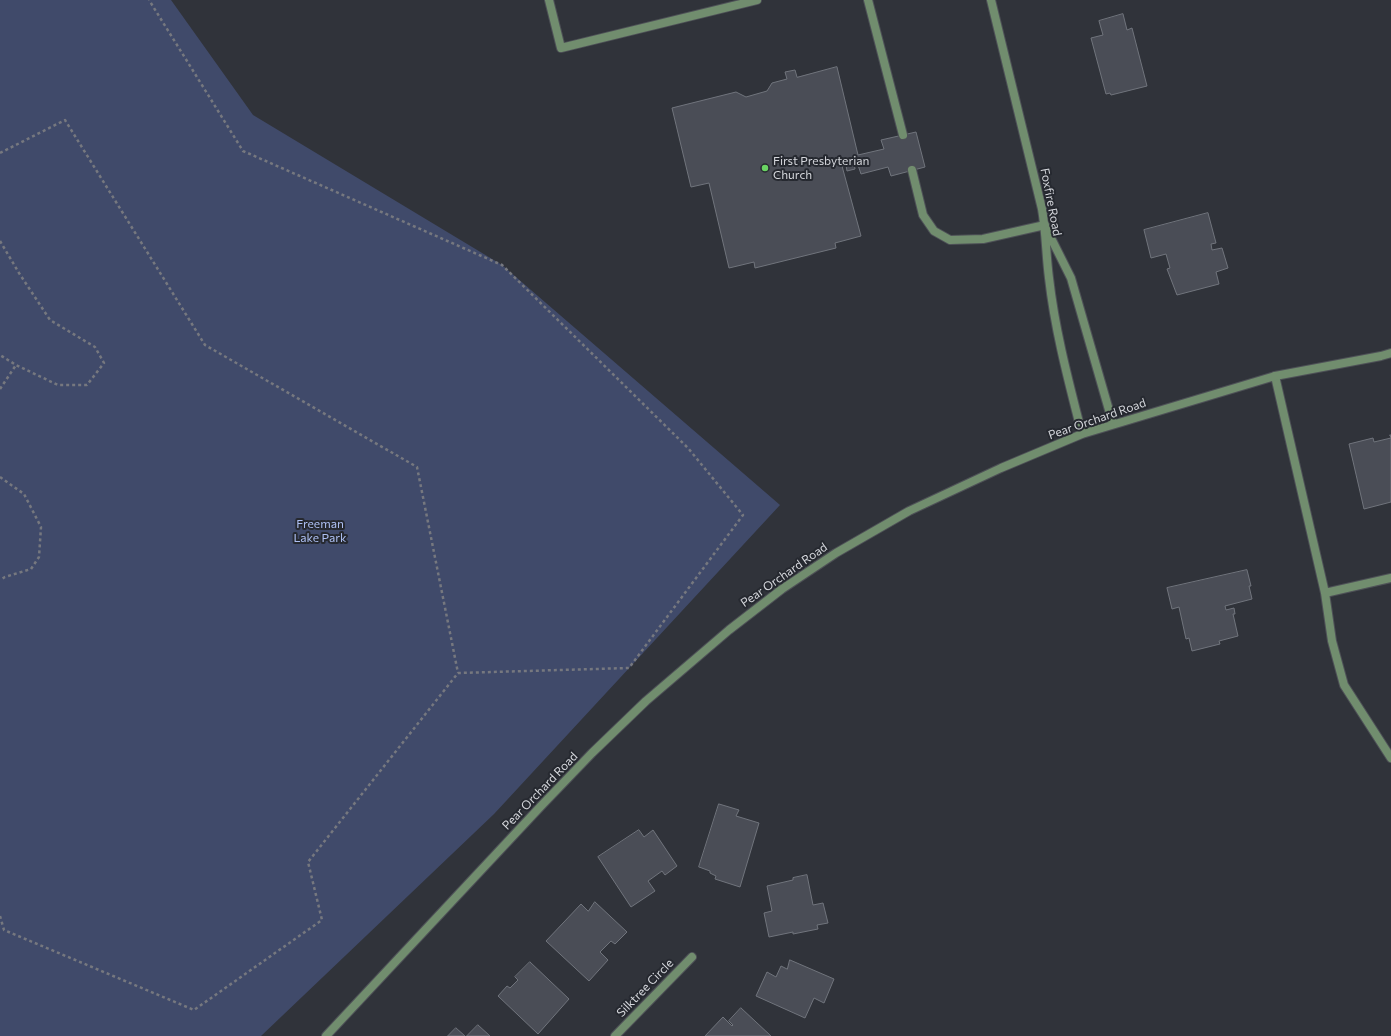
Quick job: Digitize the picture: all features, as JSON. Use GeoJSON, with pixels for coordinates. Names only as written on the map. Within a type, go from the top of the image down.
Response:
{"type":"FeatureCollection","features":[{"type":"Feature","properties":{"kind":"street"},"geometry":{"type":"LineString","coordinates":[[549,0],[561,48],[757,0]]}},
{"type":"Feature","properties":{"kind":"street"},"geometry":{"type":"LineString","coordinates":[[868,0],[903,135]]}},
{"type":"Feature","properties":{"kind":"street","name":"Foxfire Road"},"geometry":{"type":"LineString","coordinates":[[991,0],[1045,225],[1049,278],[1061,349],[1082,434]]}},
{"type":"Feature","properties":{"kind":"street"},"geometry":{"type":"LineString","coordinates":[[912,170],[923,215],[934,231],[950,240],[983,239],[1045,225],[1071,278],[1113,424]]}},
{"type":"Feature","properties":{"kind":"street","name":"Pear Orchard Road"},"geometry":{"type":"LineString","coordinates":[[326,1036],[592,753],[646,701],[729,630],[782,590],[836,553],[909,511],[1001,468],[1082,434],[1275,376],[1391,353]]}},
{"type":"Feature","properties":{"kind":"street"},"geometry":{"type":"LineString","coordinates":[[1275,376],[1325,593],[1332,641],[1344,685],[1391,758]]}},
{"type":"Feature","properties":{"kind":"street"},"geometry":{"type":"LineString","coordinates":[[1325,593],[1391,578]]}},
{"type":"Feature","properties":{"kind":"street","name":"Silktree Circle"},"geometry":{"type":"LineString","coordinates":[[615,1036],[692,957]]}},
{"type":"Feature","properties":{"kind":"path"},"geometry":{"type":"LineString","coordinates":[[149,0],[243,151],[502,265],[688,448],[743,515],[629,668],[458,673]]}},
{"type":"Feature","properties":{"kind":"path"},"geometry":{"type":"LineString","coordinates":[[0,153],[65,120],[205,345],[417,467],[458,673],[308,862],[322,920],[194,1010],[4,930],[0,916]]}},
{"type":"Feature","properties":{"kind":"path"},"geometry":{"type":"LineString","coordinates":[[0,241],[50,320],[95,347],[104,363],[87,385],[58,385],[16,365],[0,355]]}},
{"type":"Feature","properties":{"kind":"path"},"geometry":{"type":"LineString","coordinates":[[0,389],[16,365]]}},
{"type":"Feature","properties":{"kind":"path"},"geometry":{"type":"LineString","coordinates":[[0,477],[24,494],[41,527],[39,557],[31,569],[0,580]]}},
{"type":"Feature","properties":{"kind":"green space","name":"Freeman Lake Park"},"geometry":{"type":"Polygon","coordinates":[[[0,0],[171,0],[253,115],[502,265],[780,505],[494,814],[261,1036],[0,1036],[0,0]]]}},
{"type":"Feature","properties":{"kind":"building"},"geometry":{"type":"Polygon","coordinates":[[[1123,14],[1127,30],[1132,28],[1147,86],[1111,95],[1110,93],[1106,94],[1091,38],[1103,35],[1099,21],[1123,14]]]}},
{"type":"Feature","properties":{"kind":"building","name":"First Presbyterian Church"},"geometry":{"type":"Polygon","coordinates":[[[837,67],[858,155],[884,149],[881,140],[916,132],[925,167],[891,176],[888,167],[861,174],[857,162],[854,163],[855,169],[847,171],[846,165],[842,166],[861,236],[835,243],[836,248],[755,268],[754,262],[729,268],[709,183],[691,187],[672,108],[736,92],[746,97],[767,91],[772,83],[787,79],[785,72],[795,70],[797,77],[837,67]]]}},
{"type":"Feature","properties":{"kind":"building"},"geometry":{"type":"Polygon","coordinates":[[[1208,213],[1216,243],[1211,244],[1212,250],[1222,248],[1228,268],[1216,272],[1219,284],[1177,295],[1167,269],[1170,268],[1166,254],[1151,258],[1144,230],[1208,213]]]}},
{"type":"Feature","properties":{"kind":"building"},"geometry":{"type":"Polygon","coordinates":[[[1373,438],[1374,442],[1391,438],[1391,502],[1364,509],[1349,444],[1373,438]]]}},
{"type":"Feature","properties":{"kind":"building"},"geometry":{"type":"Polygon","coordinates":[[[1247,570],[1251,586],[1249,586],[1252,599],[1225,606],[1226,610],[1234,608],[1235,614],[1233,614],[1238,636],[1219,641],[1220,644],[1192,651],[1189,638],[1186,639],[1179,607],[1172,609],[1167,588],[1247,570]]]}},
{"type":"Feature","properties":{"kind":"building"},"geometry":{"type":"Polygon","coordinates":[[[719,804],[739,810],[736,816],[759,823],[740,887],[715,879],[716,876],[710,873],[710,871],[699,867],[719,804]]]}},
{"type":"Feature","properties":{"kind":"building"},"geometry":{"type":"Polygon","coordinates":[[[639,830],[644,837],[653,830],[677,866],[665,875],[662,871],[648,881],[655,891],[631,907],[598,857],[639,830]]]}},
{"type":"Feature","properties":{"kind":"building"},"geometry":{"type":"Polygon","coordinates":[[[807,875],[813,905],[823,903],[828,923],[817,925],[818,929],[769,937],[764,913],[772,911],[767,886],[807,875]]]}},
{"type":"Feature","properties":{"kind":"building"},"geometry":{"type":"Polygon","coordinates":[[[595,902],[627,932],[615,944],[611,941],[600,952],[608,960],[589,981],[546,941],[581,904],[588,911],[595,902]]]}},
{"type":"Feature","properties":{"kind":"building"},"geometry":{"type":"Polygon","coordinates":[[[790,960],[834,979],[824,1003],[814,998],[805,1018],[756,996],[767,972],[776,977],[781,966],[787,969],[790,960]]]}},
{"type":"Feature","properties":{"kind":"building"},"geometry":{"type":"Polygon","coordinates":[[[530,962],[569,999],[538,1034],[498,996],[507,986],[510,988],[518,980],[515,977],[530,962]]]}},
{"type":"Feature","properties":{"kind":"building"},"geometry":{"type":"Polygon","coordinates":[[[741,1008],[771,1036],[705,1036],[723,1017],[732,1026],[733,1025],[729,1021],[741,1008]]]}},
{"type":"Feature","properties":{"kind":"building"},"geometry":{"type":"Polygon","coordinates":[[[478,1025],[490,1036],[467,1036],[478,1025]]]}},
{"type":"Feature","properties":{"kind":"building"},"geometry":{"type":"Polygon","coordinates":[[[456,1028],[465,1036],[448,1036],[456,1028]]]}},
{"type":"Feature","properties":{"kind":"place","name":"First Presbyterian Church"},"geometry":{"type":"Point","coordinates":[765,168]}}]}
